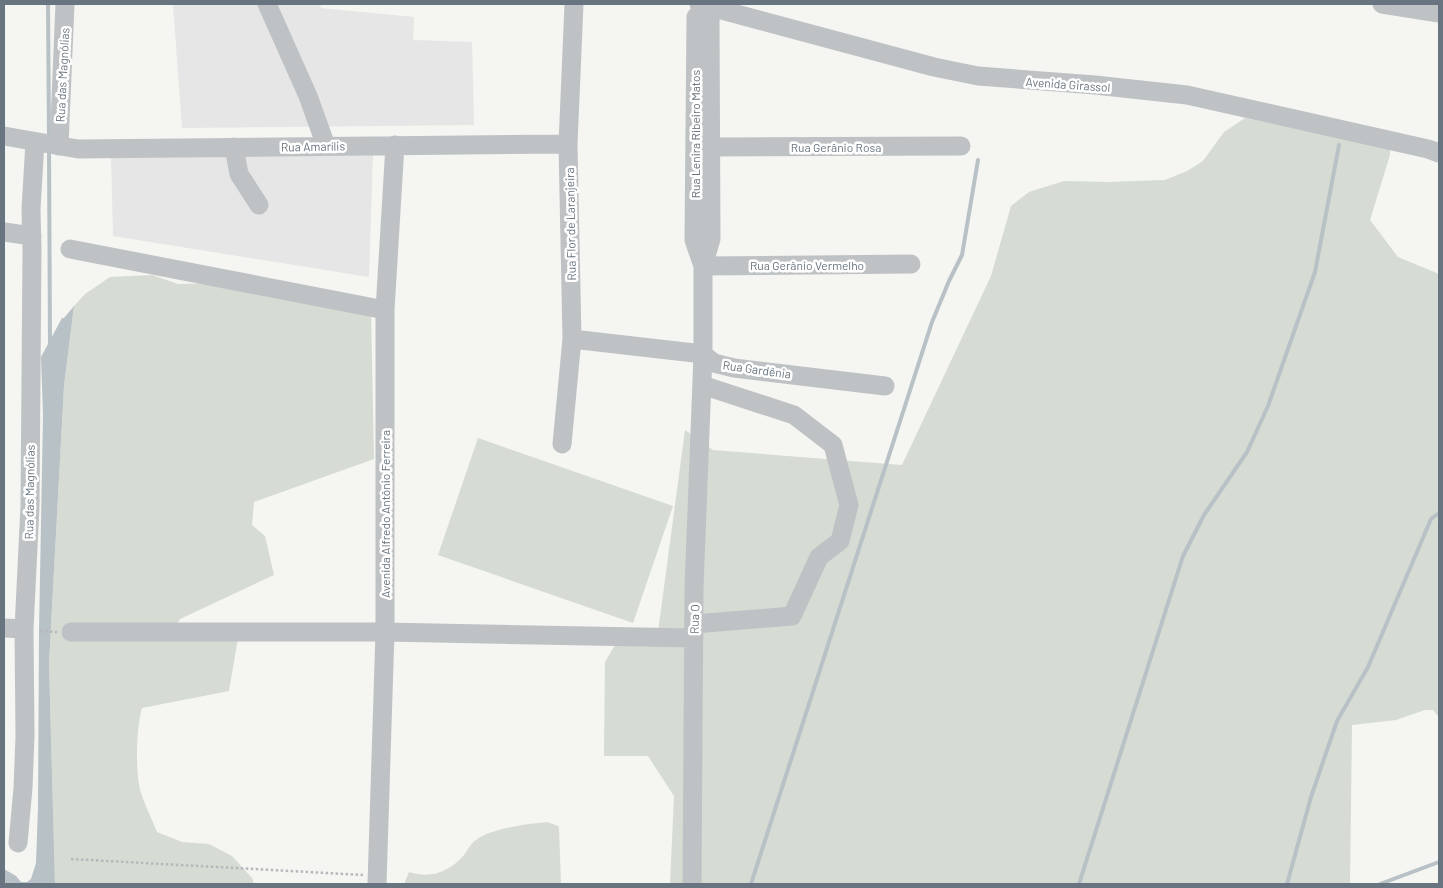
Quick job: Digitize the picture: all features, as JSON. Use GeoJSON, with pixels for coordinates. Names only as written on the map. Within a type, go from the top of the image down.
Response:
{"type":"FeatureCollection","features":[{"type":"Feature","properties":{"kind":"street","name":"Rua das Magnólias"},"geometry":{"type":"LineString","coordinates":[[18,843],[25,736],[28,630],[31,209],[47,144],[65,4]]}},
{"type":"Feature","properties":{"kind":"street"},"geometry":{"type":"LineString","coordinates":[[267,4],[308,96],[326,146]]}},
{"type":"Feature","properties":{"kind":"street","name":"Rua Flor de Laranjeira"},"geometry":{"type":"LineString","coordinates":[[562,444],[572,339],[568,144],[574,4]]}},
{"type":"Feature","properties":{"kind":"street","name":"Rua Lenira Ribeiro Matos"},"geometry":{"type":"LineString","coordinates":[[703,354],[703,266],[711,239],[710,20],[704,4]]}},
{"type":"Feature","properties":{"kind":"street","name":"Rua Lenira Ribeiro Matos"},"geometry":{"type":"LineString","coordinates":[[703,266],[694,240],[696,17],[704,4]]}},
{"type":"Feature","properties":{"kind":"street","name":"Avenida Girassol"},"geometry":{"type":"LineString","coordinates":[[704,4],[934,67],[996,78],[1095,85],[1187,95],[1419,146],[1439,153]]}},
{"type":"Feature","properties":{"kind":"street"},"geometry":{"type":"LineString","coordinates":[[1382,4],[1439,13]]}},
{"type":"Feature","properties":{"kind":"street","name":"Rua Amarílis"},"geometry":{"type":"LineString","coordinates":[[4,136],[78,149],[568,144]]}},
{"type":"Feature","properties":{"kind":"street","name":"Avenida Alfredo Antônio Ferreira"},"geometry":{"type":"LineString","coordinates":[[377,880],[385,632],[385,310],[395,145]]}},
{"type":"Feature","properties":{"kind":"street","name":"Rua Gerânio Rosa"},"geometry":{"type":"LineString","coordinates":[[711,147],[961,146]]}},
{"type":"Feature","properties":{"kind":"street"},"geometry":{"type":"LineString","coordinates":[[234,147],[240,174],[259,205]]}},
{"type":"Feature","properties":{"kind":"street"},"geometry":{"type":"LineString","coordinates":[[4,232],[32,236]]}},
{"type":"Feature","properties":{"kind":"street"},"geometry":{"type":"LineString","coordinates":[[70,249],[385,310]]}},
{"type":"Feature","properties":{"kind":"street","name":"Rua Gerânio Vermelho"},"geometry":{"type":"LineString","coordinates":[[703,266],[911,264]]}},
{"type":"Feature","properties":{"kind":"street","name":"Rua Gardênia"},"geometry":{"type":"LineString","coordinates":[[572,339],[703,354],[714,362],[734,368],[885,386]]}},
{"type":"Feature","properties":{"kind":"street","name":"Rua O"},"geometry":{"type":"LineString","coordinates":[[692,884],[694,588],[703,354]]}},
{"type":"Feature","properties":{"kind":"street"},"geometry":{"type":"LineString","coordinates":[[63,632],[694,631],[792,616],[819,557],[840,541],[849,505],[833,445],[794,415],[702,385]]}},
{"type":"Feature","properties":{"kind":"street"},"geometry":{"type":"LineString","coordinates":[[4,628],[28,630]]}},
{"type":"Feature","properties":{"kind":"path"},"geometry":{"type":"LineString","coordinates":[[28,630],[63,632]]}},
{"type":"Feature","properties":{"kind":"path"},"geometry":{"type":"LineString","coordinates":[[71,859],[377,880]]}},
{"type":"Feature","properties":{"kind":"shaded area"},"geometry":{"type":"Polygon","coordinates":[[[173,4],[322,4],[320,8],[414,17],[413,40],[472,42],[474,125],[182,128],[173,4]]]}},
{"type":"Feature","properties":{"kind":"shaded area"},"geometry":{"type":"Polygon","coordinates":[[[1245,118],[1390,147],[1390,155],[1370,220],[1398,257],[1439,274],[1439,717],[1433,710],[1425,710],[1396,720],[1352,725],[1350,884],[670,884],[674,796],[648,756],[604,756],[605,662],[624,630],[658,632],[685,430],[713,450],[902,465],[991,276],[1011,206],[1029,192],[1064,181],[1165,180],[1187,171],[1203,161],[1224,132],[1245,118]]]}},
{"type":"Feature","properties":{"kind":"shaded area"},"geometry":{"type":"Polygon","coordinates":[[[111,153],[373,154],[369,277],[113,236],[111,153]]]}},
{"type":"Feature","properties":{"kind":"shaded area"},"geometry":{"type":"Polygon","coordinates":[[[152,275],[178,284],[223,283],[371,312],[374,459],[254,502],[252,525],[265,536],[274,575],[180,619],[172,632],[239,632],[229,691],[142,708],[140,716],[137,750],[139,785],[157,832],[182,842],[209,844],[232,856],[252,878],[254,884],[55,884],[49,663],[64,386],[74,306],[85,294],[110,277],[152,275]]]}},
{"type":"Feature","properties":{"kind":"shaded area"},"geometry":{"type":"Polygon","coordinates":[[[74,306],[64,386],[49,663],[55,884],[4,884],[4,869],[16,876],[21,882],[27,882],[31,879],[36,863],[43,415],[41,357],[62,318],[74,306]]]}},
{"type":"Feature","properties":{"kind":"shaded area"},"geometry":{"type":"Polygon","coordinates":[[[478,438],[673,506],[633,623],[438,555],[478,438]]]}},
{"type":"Feature","properties":{"kind":"shaded area"},"geometry":{"type":"Polygon","coordinates":[[[547,822],[559,828],[561,884],[404,884],[409,872],[425,875],[446,870],[464,855],[474,841],[491,832],[510,827],[547,822]]]}},
{"type":"Feature","properties":{"kind":"waterway"},"geometry":{"type":"LineString","coordinates":[[48,4],[49,139]]}},
{"type":"Feature","properties":{"kind":"waterway"},"geometry":{"type":"LineString","coordinates":[[1079,884],[1183,556],[1204,515],[1247,452],[1268,406],[1315,272],[1339,145]]}},
{"type":"Feature","properties":{"kind":"waterway"},"geometry":{"type":"LineString","coordinates":[[49,148],[50,344]]}},
{"type":"Feature","properties":{"kind":"waterway"},"geometry":{"type":"LineString","coordinates":[[751,884],[932,322],[962,255],[978,160]]}},
{"type":"Feature","properties":{"kind":"waterway"},"geometry":{"type":"LineString","coordinates":[[1287,884],[1311,797],[1337,721],[1368,667],[1431,519],[1439,513]]}},
{"type":"Feature","properties":{"kind":"waterway"},"geometry":{"type":"LineString","coordinates":[[1380,884],[1439,862]]}}]}
